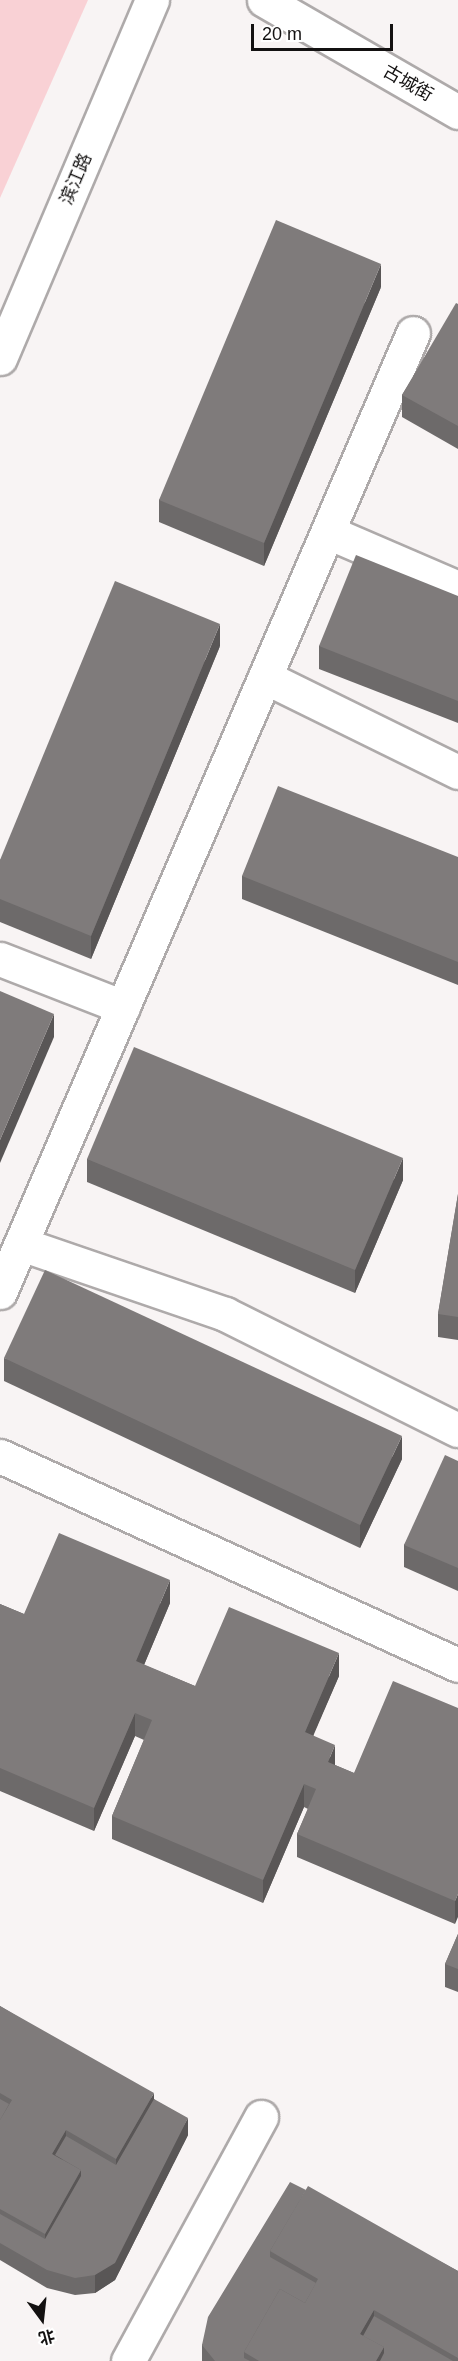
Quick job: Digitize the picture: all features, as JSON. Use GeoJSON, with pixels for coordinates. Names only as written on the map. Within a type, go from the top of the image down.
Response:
{"type":"FeatureCollection","features":[{"type":"Feature","properties":{"kind":"street","name":"滨江路"},"geometry":{"type":"LineString","coordinates":[[0,358],[152,0]]}},
{"type":"Feature","properties":{"kind":"street","name":"古城街"},"geometry":{"type":"LineString","coordinates":[[264,0],[458,112]]}},
{"type":"Feature","properties":{"kind":"street"},"geometry":{"type":"LineString","coordinates":[[0,1292],[413,333]]}},
{"type":"Feature","properties":{"kind":"street"},"geometry":{"type":"LineString","coordinates":[[328,532],[458,588]]}},
{"type":"Feature","properties":{"kind":"street"},"geometry":{"type":"LineString","coordinates":[[265,677],[458,772]]}},
{"type":"Feature","properties":{"kind":"street"},"geometry":{"type":"LineString","coordinates":[[0,959],[123,1007]]}},
{"type":"Feature","properties":{"kind":"street"},"geometry":{"type":"LineString","coordinates":[[21,1244],[225,1314],[458,1430]]}},
{"type":"Feature","properties":{"kind":"street"},"geometry":{"type":"LineString","coordinates":[[0,1456],[458,1665]]}},
{"type":"Feature","properties":{"kind":"street"},"geometry":{"type":"LineString","coordinates":[[128,2361],[261,2117]]}},
{"type":"Feature","properties":{"kind":"shaded area"},"geometry":{"type":"Polygon","coordinates":[[[0,0],[88,0],[0,198],[0,0]]]}},
{"type":"Feature","properties":{"kind":"building"},"geometry":{"type":"Polygon","coordinates":[[[276,220],[381,264],[264,543],[159,500],[276,220]]]}},
{"type":"Feature","properties":{"kind":"building"},"geometry":{"type":"Polygon","coordinates":[[[456,303],[458,304],[458,426],[402,395],[456,303]]]}},
{"type":"Feature","properties":{"kind":"building"},"geometry":{"type":"Polygon","coordinates":[[[356,555],[458,596],[458,701],[319,646],[356,555]]]}},
{"type":"Feature","properties":{"kind":"building"},"geometry":{"type":"Polygon","coordinates":[[[115,581],[220,624],[91,936],[0,899],[0,860],[115,581]]]}},
{"type":"Feature","properties":{"kind":"building"},"geometry":{"type":"Polygon","coordinates":[[[278,786],[458,857],[458,962],[242,876],[278,786]]]}},
{"type":"Feature","properties":{"kind":"building"},"geometry":{"type":"Polygon","coordinates":[[[0,991],[54,1014],[0,1140],[0,991]]]}},
{"type":"Feature","properties":{"kind":"building"},"geometry":{"type":"Polygon","coordinates":[[[134,1047],[403,1158],[355,1270],[87,1159],[134,1047]]]}},
{"type":"Feature","properties":{"kind":"building"},"geometry":{"type":"Polygon","coordinates":[[[458,1194],[458,1317],[438,1314],[458,1194]]]}},
{"type":"Feature","properties":{"kind":"building"},"geometry":{"type":"Polygon","coordinates":[[[45,1270],[402,1436],[360,1525],[4,1358],[45,1270]]]}},
{"type":"Feature","properties":{"kind":"building"},"geometry":{"type":"Polygon","coordinates":[[[445,1455],[458,1461],[458,1568],[404,1545],[445,1455]]]}},
{"type":"Feature","properties":{"kind":"building"},"geometry":{"type":"Polygon","coordinates":[[[59,1533],[170,1580],[136,1661],[195,1686],[229,1607],[339,1653],[305,1732],[335,1745],[328,1762],[354,1773],[393,1681],[458,1708],[458,1894],[455,1901],[297,1834],[316,1789],[304,1784],[263,1880],[112,1816],[152,1720],[135,1713],[94,1808],[0,1768],[0,1604],[24,1614],[59,1533]]]}},
{"type":"Feature","properties":{"kind":"building"},"geometry":{"type":"Polygon","coordinates":[[[458,1934],[458,1969],[445,1964],[458,1934]]]}},
{"type":"Feature","properties":{"kind":"building"},"geometry":{"type":"Polygon","coordinates":[[[0,2006],[154,2093],[116,2159],[66,2130],[52,2154],[81,2170],[45,2234],[0,2209],[0,2120],[12,2100],[0,2093],[0,2006]]]}},
{"type":"Feature","properties":{"kind":"building"},"geometry":{"type":"Polygon","coordinates":[[[0,2099],[9,2104],[0,2120],[0,2099]]]}},
{"type":"Feature","properties":{"kind":"building"},"geometry":{"type":"Polygon","coordinates":[[[154,2099],[188,2118],[115,2263],[95,2275],[75,2278],[47,2270],[0,2243],[0,2214],[45,2239],[81,2176],[81,2170],[55,2155],[66,2136],[116,2165],[154,2099]]]}},
{"type":"Feature","properties":{"kind":"building"},"geometry":{"type":"Polygon","coordinates":[[[290,2182],[306,2190],[270,2251],[270,2257],[316,2283],[305,2303],[280,2289],[244,2352],[244,2358],[250,2361],[215,2361],[202,2345],[208,2317],[290,2182]]]}},
{"type":"Feature","properties":{"kind":"building"},"geometry":{"type":"Polygon","coordinates":[[[308,2186],[458,2271],[458,2358],[374,2310],[360,2334],[384,2347],[376,2361],[259,2361],[244,2352],[280,2289],[305,2303],[318,2279],[270,2251],[308,2186]]]}},
{"type":"Feature","properties":{"kind":"building"},"geometry":{"type":"Polygon","coordinates":[[[374,2316],[453,2361],[380,2361],[384,2347],[363,2336],[374,2316]]]}}]}
